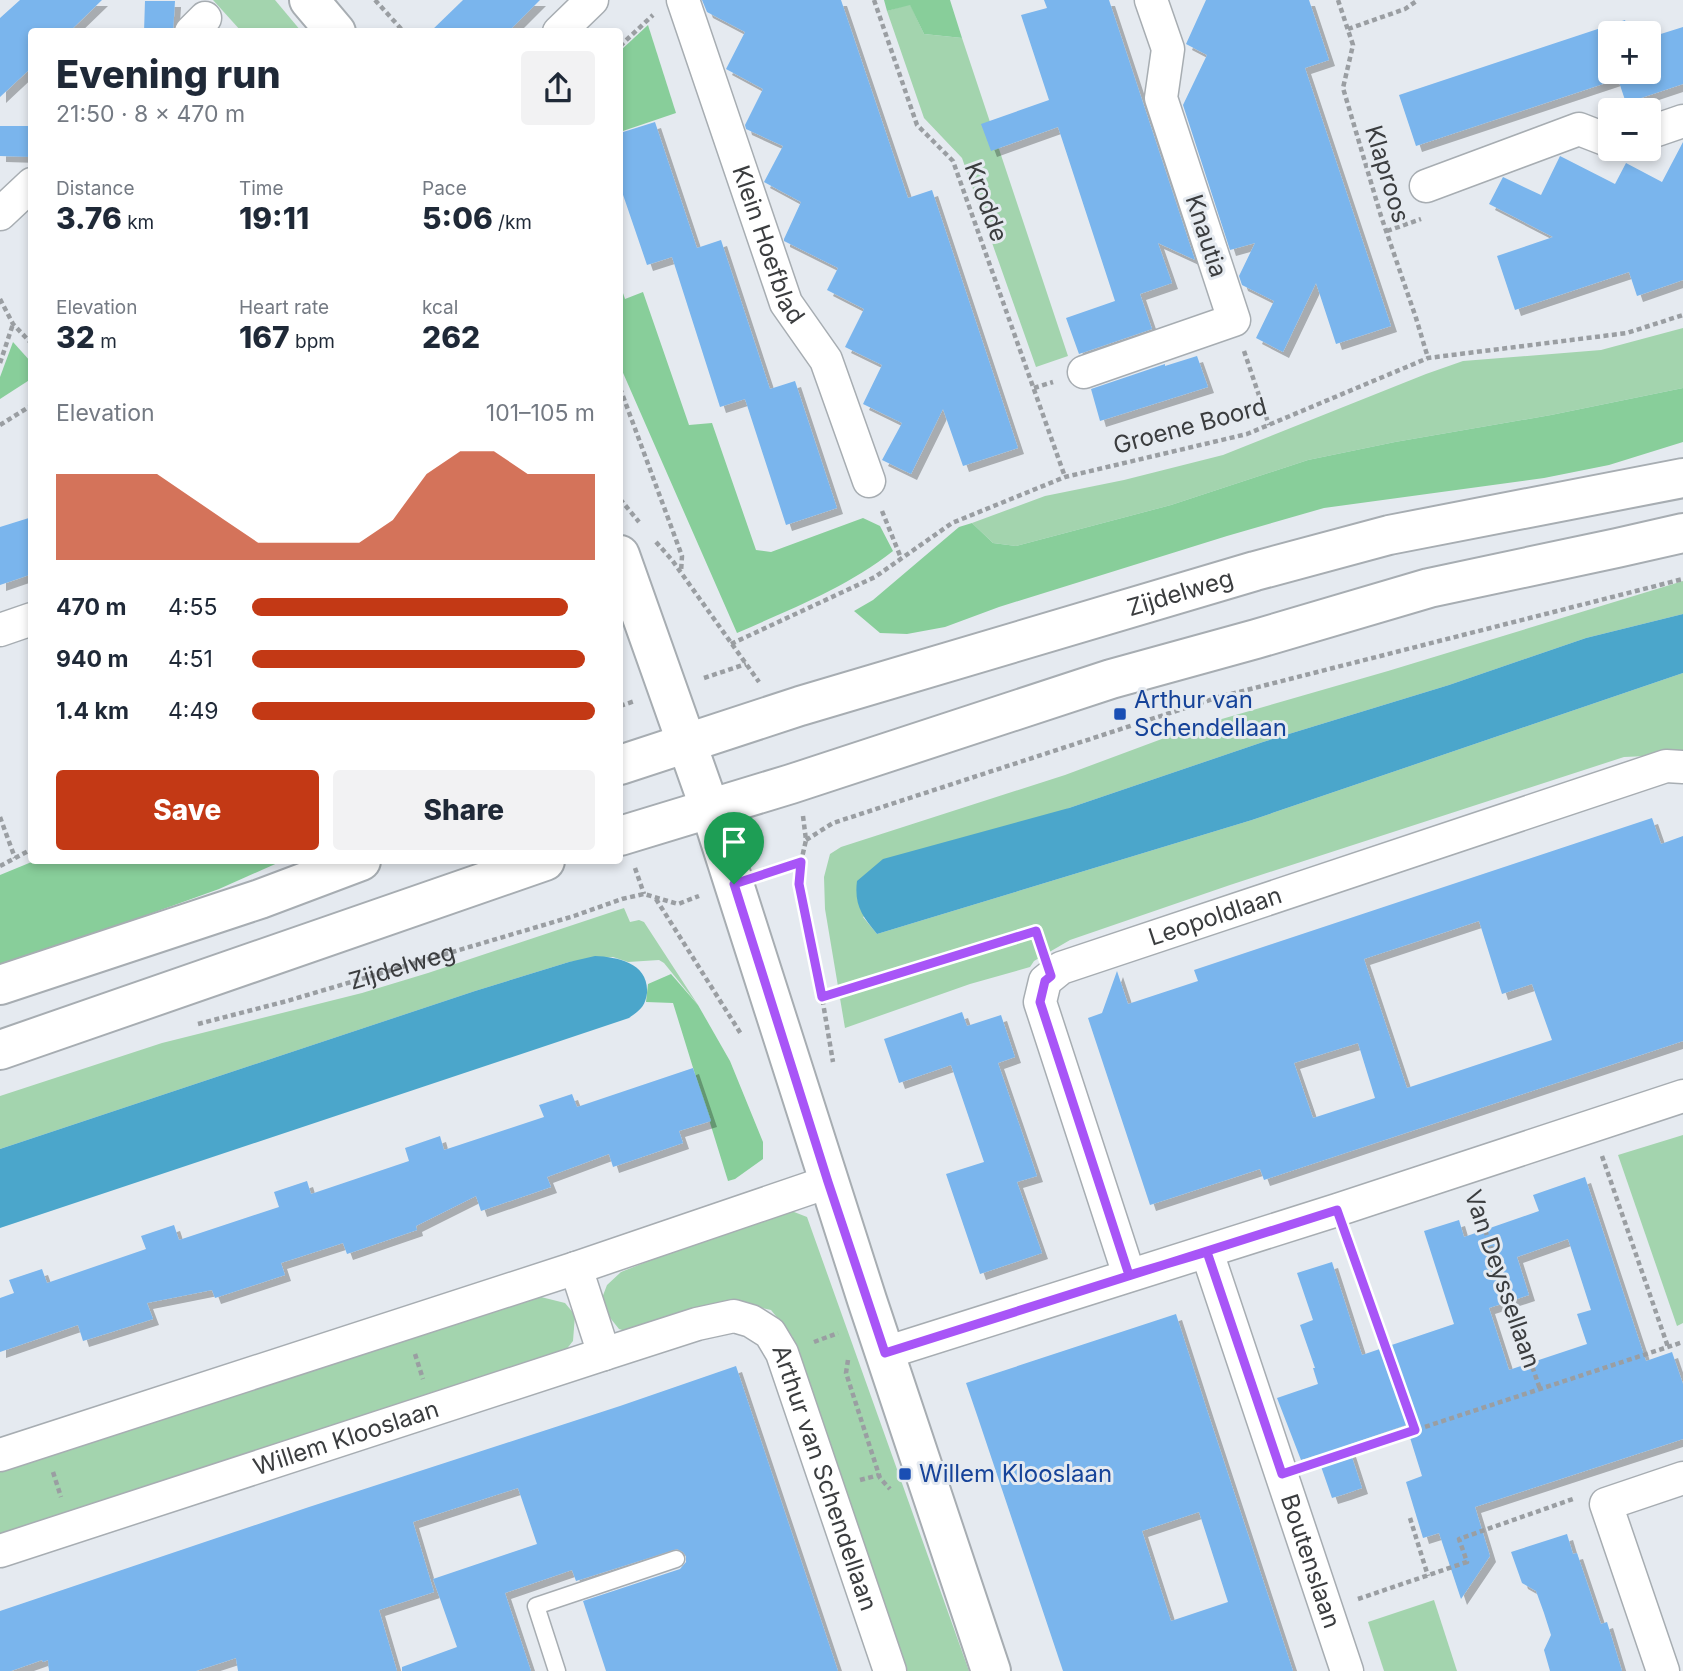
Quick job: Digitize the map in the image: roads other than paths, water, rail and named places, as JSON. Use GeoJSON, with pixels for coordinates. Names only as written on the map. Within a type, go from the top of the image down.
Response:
{"type":"FeatureCollection","features":[{"type":"Feature","properties":{"kind":"main road"},"geometry":{"type":"LineString","coordinates":[[309,0],[332,28]]}},
{"type":"Feature","properties":{"kind":"main road","name":"Zijdelweg"},"geometry":{"type":"LineString","coordinates":[[623,764],[813,702],[1215,583],[1389,535],[1683,478]]}},
{"type":"Feature","properties":{"kind":"main road"},"geometry":{"type":"LineString","coordinates":[[623,835],[791,784],[1111,679],[1429,588],[1683,533]]}},
{"type":"Feature","properties":{"kind":"main road"},"geometry":{"type":"LineString","coordinates":[[633,542],[687,742],[828,1182],[991,1671]]}},
{"type":"Feature","properties":{"kind":"main road"},"geometry":{"type":"LineString","coordinates":[[0,985],[260,899],[353,864]]}},
{"type":"Feature","properties":{"kind":"main road","name":"Zijdelweg"},"geometry":{"type":"LineString","coordinates":[[0,1050],[536,864]]}},
{"type":"Feature","properties":{"kind":"street"},"geometry":{"type":"LineString","coordinates":[[563,28],[592,0]]}},
{"type":"Feature","properties":{"kind":"street","name":"Knautia"},"geometry":{"type":"LineString","coordinates":[[1084,372],[1234,320],[1161,98],[1168,49],[1151,0]]}},
{"type":"Feature","properties":{"kind":"street","name":"Klein Hoefblad"},"geometry":{"type":"LineString","coordinates":[[671,5],[786,303],[826,360],[869,481]]}},
{"type":"Feature","properties":{"kind":"street"},"geometry":{"type":"LineString","coordinates":[[1661,129],[1683,121]]}},
{"type":"Feature","properties":{"kind":"street"},"geometry":{"type":"LineString","coordinates":[[1426,186],[1579,129],[1598,136]]}},
{"type":"Feature","properties":{"kind":"street"},"geometry":{"type":"LineString","coordinates":[[0,214],[28,188]]}},
{"type":"Feature","properties":{"kind":"street"},"geometry":{"type":"LineString","coordinates":[[0,630],[28,620]]}},
{"type":"Feature","properties":{"kind":"street","name":"Leopoldlaan"},"geometry":{"type":"LineString","coordinates":[[1129,1275],[1040,1002],[1045,981],[1061,968],[1653,770],[1666,766],[1683,767]]}},
{"type":"Feature","properties":{"kind":"street","name":"Van Deyssellaan"},"geometry":{"type":"LineString","coordinates":[[885,1353],[1207,1252],[1683,1096]]}},
{"type":"Feature","properties":{"kind":"street"},"geometry":{"type":"LineString","coordinates":[[0,1455],[576,1268],[828,1182]]}},
{"type":"Feature","properties":{"kind":"street","name":"Boutenslaan"},"geometry":{"type":"LineString","coordinates":[[1207,1252],[1346,1671]]}},
{"type":"Feature","properties":{"kind":"street"},"geometry":{"type":"LineString","coordinates":[[576,1268],[604,1354]]}},
{"type":"Feature","properties":{"kind":"street","name":"Arthur van Schendellaan"},"geometry":{"type":"LineString","coordinates":[[604,1354],[697,1324],[734,1316],[751,1321],[770,1333],[782,1353],[890,1671]]}},
{"type":"Feature","properties":{"kind":"street","name":"Willem Klooslaan"},"geometry":{"type":"LineString","coordinates":[[0,1551],[604,1354]]}},
{"type":"Feature","properties":{"kind":"street"},"geometry":{"type":"LineString","coordinates":[[1663,1671],[1606,1504],[1683,1478]]}},
{"type":"Feature","properties":{"kind":"lane"},"geometry":{"type":"LineString","coordinates":[[557,1671],[536,1606],[676,1559]]}},
{"type":"Feature","properties":{"kind":"water"},"geometry":{"type":"Polygon","coordinates":[[[1683,614],[1683,673],[1252,820],[877,934],[863,916],[858,904],[857,881],[883,859],[1069,808],[1586,638],[1683,614]]]}},
{"type":"Feature","properties":{"kind":"water"},"geometry":{"type":"Polygon","coordinates":[[[595,956],[622,960],[637,968],[643,975],[647,993],[645,1002],[629,1018],[0,1228],[0,1149],[475,991],[595,956]]]}},
{"type":"Feature","properties":{"kind":"place","name":"Arthur van Schendellaan"},"geometry":{"type":"Point","coordinates":[1120,714]}},
{"type":"Feature","properties":{"kind":"place","name":"Willem Klooslaan"},"geometry":{"type":"Point","coordinates":[905,1474]}}]}
